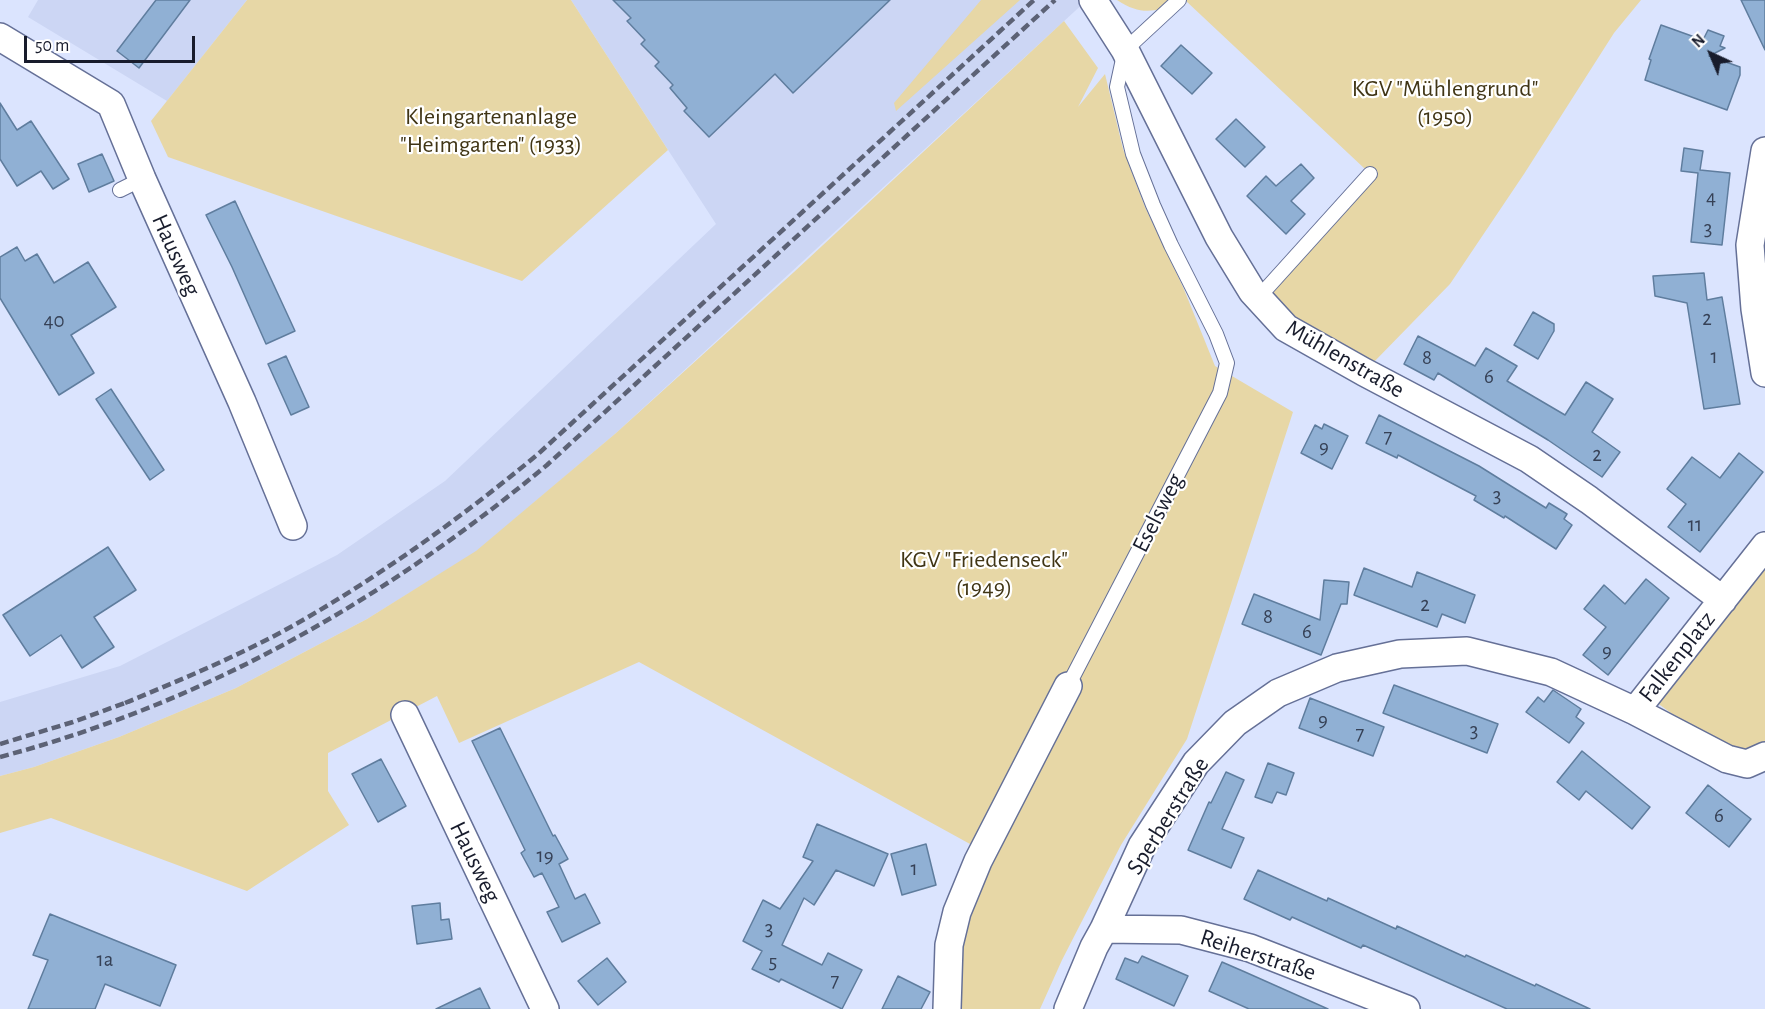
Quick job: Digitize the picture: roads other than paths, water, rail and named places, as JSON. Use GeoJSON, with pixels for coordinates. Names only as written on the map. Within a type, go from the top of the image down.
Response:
{"type":"FeatureCollection","features":[{"type":"Feature","properties":{"kind":"street","name":"Mühlenstraße"},"geometry":{"type":"LineString","coordinates":[[1093,0],[1125,50],[1219,237],[1252,291],[1286,328],[1528,459],[1589,500],[1723,600]]}},
{"type":"Feature","properties":{"kind":"street","name":"Hausweg"},"geometry":{"type":"LineString","coordinates":[[0,37],[111,104],[131,184],[242,402],[292,525]]}},
{"type":"Feature","properties":{"kind":"street"},"geometry":{"type":"LineString","coordinates":[[1765,151],[1750,245],[1755,309],[1765,373]]}},
{"type":"Feature","properties":{"kind":"street","name":"Falkenplatz"},"geometry":{"type":"LineString","coordinates":[[1765,546],[1635,711],[1727,759],[1747,764],[1765,756]]}},
{"type":"Feature","properties":{"kind":"street","name":"Sperberstraße"},"geometry":{"type":"LineString","coordinates":[[1068,1009],[1094,947],[1142,846],[1196,763],[1235,723],[1278,693],[1337,668],[1400,654],[1467,651],[1551,672],[1635,711]]}},
{"type":"Feature","properties":{"kind":"street","name":"Eselsweg"},"geometry":{"type":"LineString","coordinates":[[947,1009],[949,945],[957,912],[978,861],[1068,686]]}},
{"type":"Feature","properties":{"kind":"street","name":"Hausweg"},"geometry":{"type":"LineString","coordinates":[[405,715],[545,1009]]}},
{"type":"Feature","properties":{"kind":"street","name":"Reiherstraße"},"geometry":{"type":"LineString","coordinates":[[1104,929],[1180,930],[1250,948],[1406,1009]]}},
{"type":"Feature","properties":{"kind":"lane"},"geometry":{"type":"LineString","coordinates":[[1125,50],[1158,22],[1179,0]]}},
{"type":"Feature","properties":{"kind":"lane","name":"Eselsweg"},"geometry":{"type":"LineString","coordinates":[[1068,686],[1220,393],[1227,363],[1216,334],[1162,225],[1133,154],[1117,87],[1125,50]]}},
{"type":"Feature","properties":{"kind":"lane"},"geometry":{"type":"LineString","coordinates":[[1258,297],[1370,174]]}},
{"type":"Feature","properties":{"kind":"railway"},"geometry":{"type":"LineString","coordinates":[[125,703],[237,654],[303,620],[394,563],[481,500],[537,455],[1034,0]]}},
{"type":"Feature","properties":{"kind":"railway"},"geometry":{"type":"LineString","coordinates":[[0,757],[76,734],[150,707],[221,676],[290,641],[356,603],[421,560],[547,465],[1055,0]]}},
{"type":"Feature","properties":{"kind":"railway"},"geometry":{"type":"LineString","coordinates":[[0,744],[73,722],[133,700]]}},
{"type":"Feature","properties":{"kind":"park label","name":"KGV \"Mühlengrund\" (1950)"},"geometry":{"type":"Point","coordinates":[1445,103]}},
{"type":"Feature","properties":{"kind":"park label","name":"Kleingartenanlage \"Heimgarten\" (1933)"},"geometry":{"type":"Point","coordinates":[491,131]}},
{"type":"Feature","properties":{"kind":"park label","name":"KGV \"Friedenseck\" (1949)"},"geometry":{"type":"Point","coordinates":[984,574]}}]}
